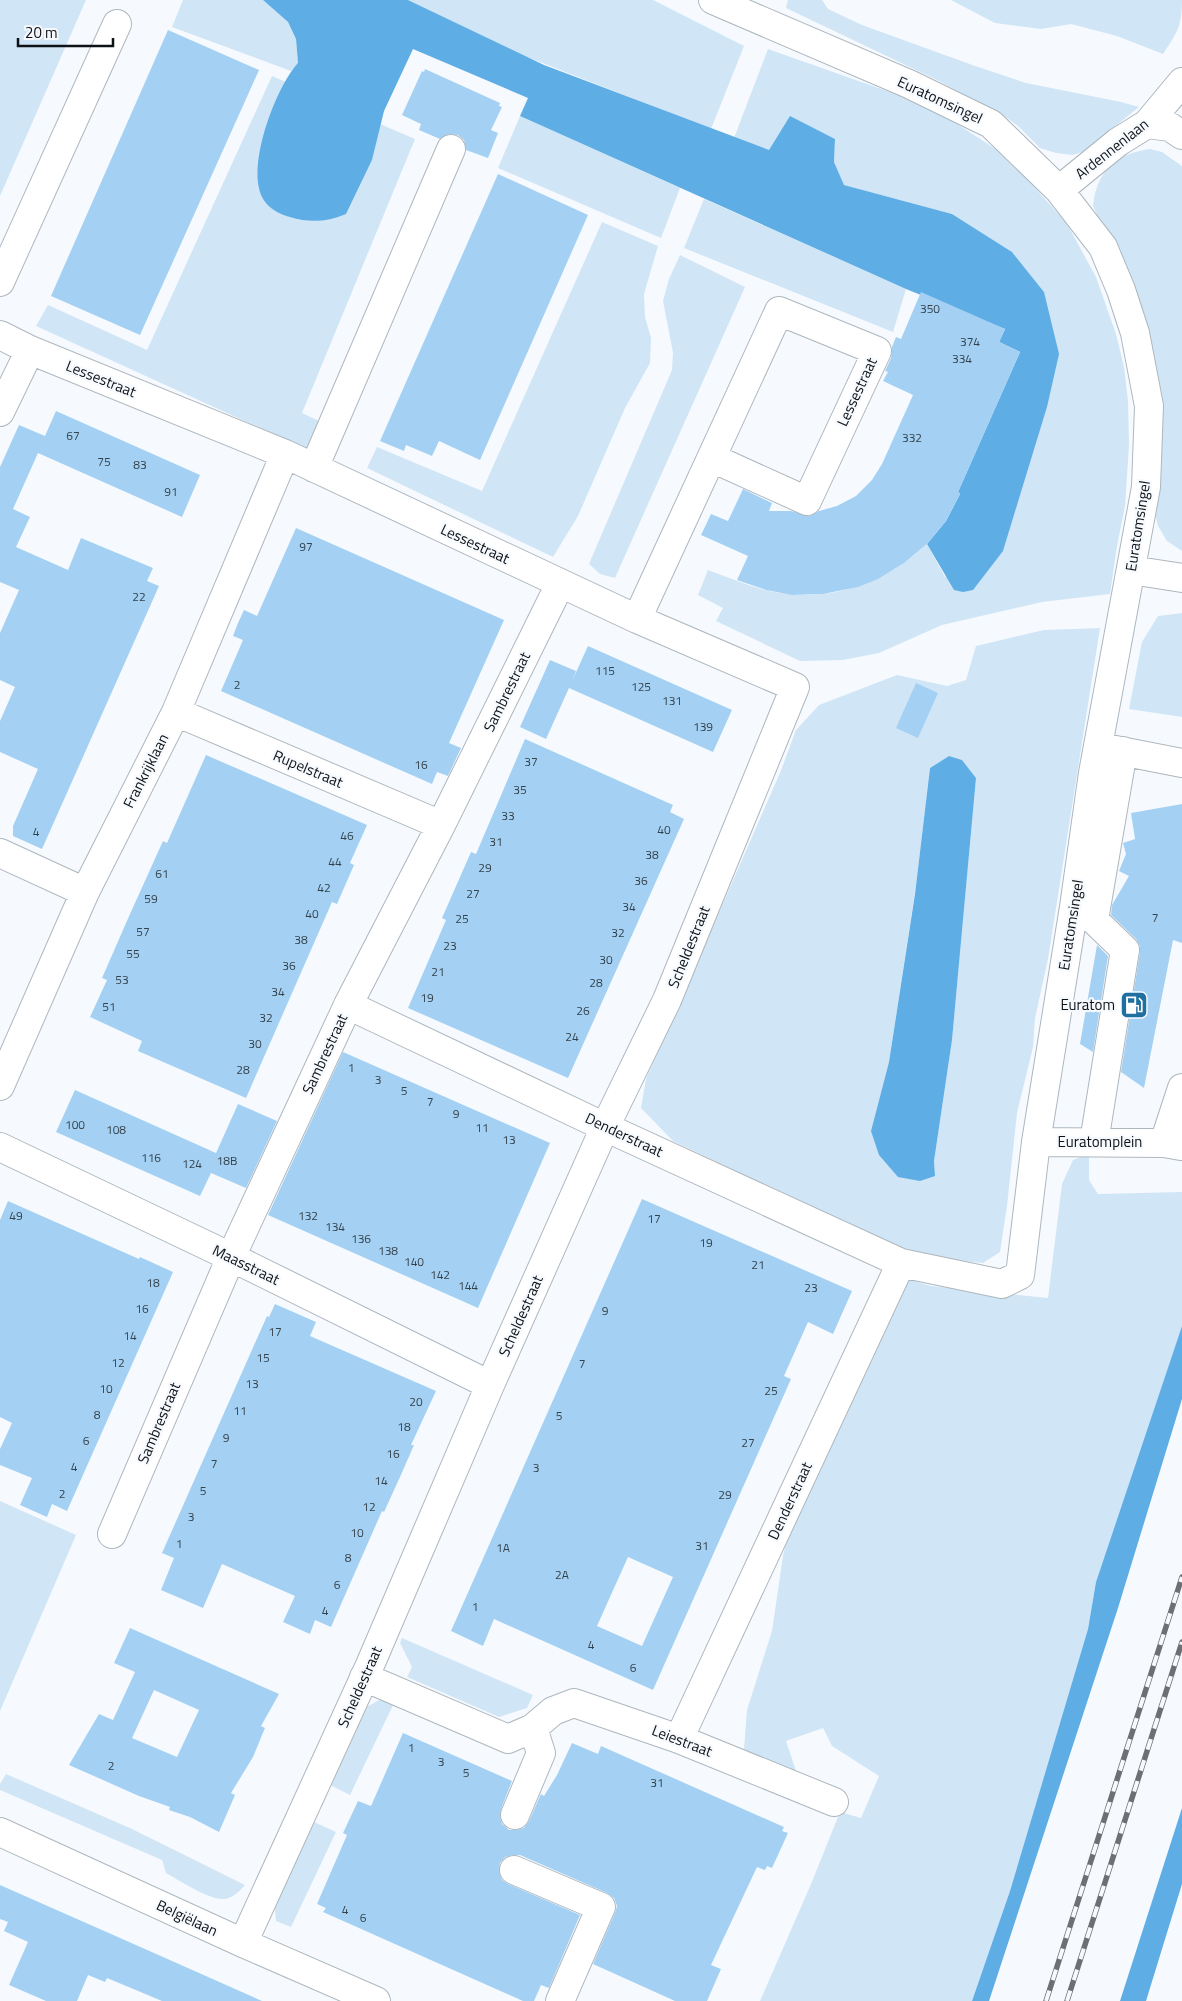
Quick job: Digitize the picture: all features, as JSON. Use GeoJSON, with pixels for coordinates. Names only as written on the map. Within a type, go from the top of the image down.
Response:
{"type":"FeatureCollection","features":[{"type":"Feature","properties":{"kind":"street","name":"Euratomsingel"},"geometry":{"type":"LineString","coordinates":[[713,0],[909,84],[991,124],[1059,190],[1103,247],[1121,290],[1135,333],[1149,406],[1146,487],[1131,570],[1111,749],[1084,913],[1036,1142],[1020,1275]]}},
{"type":"Feature","properties":{"kind":"street"},"geometry":{"type":"LineString","coordinates":[[0,282],[118,24]]}},
{"type":"Feature","properties":{"kind":"street","name":"Ardennenlaan"},"geometry":{"type":"LineString","coordinates":[[1059,190],[1118,142],[1147,124],[1182,82]]}},
{"type":"Feature","properties":{"kind":"street"},"geometry":{"type":"LineString","coordinates":[[1147,124],[1170,126],[1182,135]]}},
{"type":"Feature","properties":{"kind":"street"},"geometry":{"type":"LineString","coordinates":[[314,468],[451,149]]}},
{"type":"Feature","properties":{"kind":"street","name":"Lessestraat"},"geometry":{"type":"LineString","coordinates":[[637,619],[779,311],[877,351],[807,501],[712,458]]}},
{"type":"Feature","properties":{"kind":"street","name":"Lessestraat"},"geometry":{"type":"LineString","coordinates":[[0,334],[30,350],[286,454],[560,584],[795,687]]}},
{"type":"Feature","properties":{"kind":"street"},"geometry":{"type":"LineString","coordinates":[[0,412],[30,350]]}},
{"type":"Feature","properties":{"kind":"street","name":"Frankrijklaan"},"geometry":{"type":"LineString","coordinates":[[0,1086],[85,892],[176,712],[286,454]]}},
{"type":"Feature","properties":{"kind":"street"},"geometry":{"type":"LineString","coordinates":[[1131,570],[1182,578]]}},
{"type":"Feature","properties":{"kind":"street","name":"Sambrestraat"},"geometry":{"type":"LineString","coordinates":[[112,1534],[231,1257],[348,1005],[441,826],[560,584]]}},
{"type":"Feature","properties":{"kind":"street","name":"Scheldestraat"},"geometry":{"type":"LineString","coordinates":[[243,1943],[364,1677],[490,1385],[605,1127],[667,1000],[795,687]]}},
{"type":"Feature","properties":{"kind":"street","name":"Rupelstraat"},"geometry":{"type":"LineString","coordinates":[[176,712],[441,826]]}},
{"type":"Feature","properties":{"kind":"street"},"geometry":{"type":"LineString","coordinates":[[1111,749],[1182,763]]}},
{"type":"Feature","properties":{"kind":"street"},"geometry":{"type":"LineString","coordinates":[[0,853],[85,892]]}},
{"type":"Feature","properties":{"kind":"street"},"geometry":{"type":"LineString","coordinates":[[1084,913],[1125,950],[1094,1142]]}},
{"type":"Feature","properties":{"kind":"street","name":"Denderstraat"},"geometry":{"type":"LineString","coordinates":[[348,1005],[605,1127],[901,1263],[1002,1284],[1020,1275]]}},
{"type":"Feature","properties":{"kind":"street","name":"Euratomplein"},"geometry":{"type":"LineString","coordinates":[[1036,1142],[1173,1144],[1182,1088]]}},
{"type":"Feature","properties":{"kind":"street","name":"Maasstraat"},"geometry":{"type":"LineString","coordinates":[[0,1147],[231,1257],[490,1385]]}},
{"type":"Feature","properties":{"kind":"street","name":"Denderstraat"},"geometry":{"type":"LineString","coordinates":[[679,1739],[901,1263]]}},
{"type":"Feature","properties":{"kind":"street","name":"Leiestraat"},"geometry":{"type":"LineString","coordinates":[[364,1677],[508,1739],[533,1728],[553,1711],[574,1703],[679,1739],[834,1802]]}},
{"type":"Feature","properties":{"kind":"street"},"geometry":{"type":"LineString","coordinates":[[515,1815],[541,1754],[533,1728]]}},
{"type":"Feature","properties":{"kind":"street","name":"Belgiëlaan"},"geometry":{"type":"LineString","coordinates":[[0,1832],[243,1943],[376,2001]]}},
{"type":"Feature","properties":{"kind":"street"},"geometry":{"type":"LineString","coordinates":[[514,1870],[601,1907],[560,2001]]}},
{"type":"Feature","properties":{"kind":"shaded area"},"geometry":{"type":"Polygon","coordinates":[[[0,0],[86,0],[0,196],[0,0]]]}},
{"type":"Feature","properties":{"kind":"shaded area"},"geometry":{"type":"Polygon","coordinates":[[[183,0],[263,0],[288,22],[296,39],[298,64],[291,71],[172,27],[183,0]]]}},
{"type":"Feature","properties":{"kind":"shaded area"},"geometry":{"type":"Polygon","coordinates":[[[408,0],[653,0],[744,46],[711,129],[522,55],[408,0]]]}},
{"type":"Feature","properties":{"kind":"shaded area"},"geometry":{"type":"Polygon","coordinates":[[[788,0],[822,0],[828,9],[862,25],[1026,83],[1139,107],[1083,152],[1072,155],[1056,153],[1040,148],[1007,118],[939,81],[786,8],[788,0]]]}},
{"type":"Feature","properties":{"kind":"shaded area"},"geometry":{"type":"Polygon","coordinates":[[[951,0],[1182,0],[1178,29],[1163,54],[1117,36],[1071,24],[1041,29],[995,23],[951,0]]]}},
{"type":"Feature","properties":{"kind":"shaded area"},"geometry":{"type":"Polygon","coordinates":[[[768,49],[901,96],[954,122],[1008,157],[1067,224],[1096,277],[1116,334],[1124,367],[1128,401],[1129,445],[1125,506],[1110,594],[1042,602],[942,625],[879,653],[843,660],[800,661],[716,621],[723,608],[698,595],[708,570],[765,590],[809,595],[831,593],[872,581],[892,571],[927,544],[945,577],[1003,551],[1047,407],[1044,292],[1012,252],[952,214],[844,185],[834,162],[835,139],[790,117],[769,150],[734,138],[768,49]]]}},
{"type":"Feature","properties":{"kind":"shaded area"},"geometry":{"type":"Polygon","coordinates":[[[272,76],[286,82],[270,114],[346,214],[372,160],[380,124],[415,139],[302,413],[319,421],[306,449],[36,326],[48,305],[147,350],[272,76]]]}},
{"type":"Feature","properties":{"kind":"shaded area"},"geometry":{"type":"Polygon","coordinates":[[[520,116],[680,188],[661,238],[498,168],[520,116]]]}},
{"type":"Feature","properties":{"kind":"shaded area"},"geometry":{"type":"Polygon","coordinates":[[[1150,149],[1162,152],[1182,166],[1182,551],[1167,541],[1158,526],[1154,510],[1161,443],[1158,375],[1147,328],[1093,206],[1099,183],[1110,166],[1127,155],[1150,149]]]}},
{"type":"Feature","properties":{"kind":"shaded area"},"geometry":{"type":"Polygon","coordinates":[[[704,199],[906,289],[893,332],[684,248],[704,199]]]}},
{"type":"Feature","properties":{"kind":"shaded area"},"geometry":{"type":"Polygon","coordinates":[[[602,222],[658,246],[644,294],[645,317],[651,338],[650,363],[625,408],[578,516],[553,557],[367,468],[377,447],[482,491],[602,222]]]}},
{"type":"Feature","properties":{"kind":"shaded area"},"geometry":{"type":"Polygon","coordinates":[[[680,255],[745,287],[615,578],[600,574],[589,564],[672,370],[673,353],[663,301],[669,279],[680,255]]]}},
{"type":"Feature","properties":{"kind":"shaded area"},"geometry":{"type":"Polygon","coordinates":[[[1182,613],[1182,717],[1129,709],[1142,642],[1158,616],[1182,613]]]}},
{"type":"Feature","properties":{"kind":"shaded area"},"geometry":{"type":"Polygon","coordinates":[[[1100,628],[1048,959],[1035,1018],[1033,1047],[1017,1113],[1000,1252],[983,1263],[942,1259],[892,1245],[673,1141],[641,1108],[646,1079],[780,773],[796,730],[819,705],[897,675],[947,686],[966,680],[976,646],[1044,630],[1100,628]],[[949,756],[930,768],[916,885],[889,1062],[871,1131],[935,1176],[934,1161],[952,1040],[976,778],[962,760],[949,756]]]}},
{"type":"Feature","properties":{"kind":"shaded area"},"geometry":{"type":"Polygon","coordinates":[[[1089,1154],[1089,1180],[1098,1194],[1182,1192],[1182,1326],[1096,1582],[1088,1629],[1010,1891],[972,2001],[760,2001],[840,1812],[861,1818],[879,1776],[832,1746],[823,1728],[786,1741],[796,1771],[769,1765],[744,1749],[747,1710],[772,1631],[787,1538],[904,1278],[931,1286],[1048,1298],[1062,1184],[1073,1160],[1089,1154]]]}},
{"type":"Feature","properties":{"kind":"shaded area"},"geometry":{"type":"Polygon","coordinates":[[[0,1501],[76,1535],[0,1711],[0,1501]]]}},
{"type":"Feature","properties":{"kind":"shaded area"},"geometry":{"type":"Polygon","coordinates":[[[402,1638],[533,1695],[527,1708],[499,1717],[407,1677],[412,1667],[400,1643],[402,1638]]]}},
{"type":"Feature","properties":{"kind":"shaded area"},"geometry":{"type":"Polygon","coordinates":[[[381,1699],[395,1701],[350,1795],[326,1783],[363,1709],[381,1699]]]}},
{"type":"Feature","properties":{"kind":"shaded area"},"geometry":{"type":"Polygon","coordinates":[[[6,1774],[132,1829],[245,1885],[234,1895],[225,1899],[215,1898],[200,1892],[166,1873],[162,1860],[0,1790],[0,1784],[6,1774]]]}},
{"type":"Feature","properties":{"kind":"shaded area"},"geometry":{"type":"Polygon","coordinates":[[[312,1821],[336,1832],[291,1927],[276,1921],[274,1898],[312,1821]]]}},
{"type":"Feature","properties":{"kind":"water"},"geometry":{"type":"Polygon","coordinates":[[[263,0],[408,0],[544,65],[769,150],[790,116],[835,139],[834,162],[844,185],[952,214],[1012,252],[1044,292],[1059,354],[1047,407],[1003,551],[973,590],[963,592],[954,590],[927,544],[946,521],[960,494],[958,492],[1020,352],[999,342],[1005,329],[906,289],[520,116],[528,98],[413,49],[384,111],[372,160],[346,214],[332,219],[311,221],[279,213],[266,203],[261,194],[257,174],[259,158],[267,122],[282,88],[298,63],[296,39],[288,22],[263,0]]]}},
{"type":"Feature","properties":{"kind":"water"},"geometry":{"type":"Polygon","coordinates":[[[949,756],[962,760],[976,778],[952,1040],[934,1161],[935,1176],[920,1181],[898,1177],[879,1155],[871,1131],[889,1062],[915,894],[930,768],[949,756]]]}},
{"type":"Feature","properties":{"kind":"water"},"geometry":{"type":"Polygon","coordinates":[[[1182,1326],[1182,1399],[1118,1608],[989,2001],[972,2001],[1010,1891],[1088,1629],[1096,1582],[1182,1326]]]}},
{"type":"Feature","properties":{"kind":"water"},"geometry":{"type":"Polygon","coordinates":[[[1182,1808],[1182,1884],[1146,2001],[1120,2001],[1182,1808]]]}},
{"type":"Feature","properties":{"kind":"building"},"geometry":{"type":"Polygon","coordinates":[[[168,30],[259,70],[140,335],[51,296],[168,30]]]}},
{"type":"Feature","properties":{"kind":"building"},"geometry":{"type":"Polygon","coordinates":[[[425,69],[500,103],[499,106],[502,107],[491,130],[498,133],[488,158],[466,150],[464,140],[458,135],[449,134],[440,139],[419,130],[421,124],[402,115],[422,71],[424,72],[425,69]]]}},
{"type":"Feature","properties":{"kind":"building"},"geometry":{"type":"Polygon","coordinates":[[[498,174],[588,215],[480,460],[439,441],[432,456],[406,445],[404,451],[380,441],[498,174]]]}},
{"type":"Feature","properties":{"kind":"building"},"geometry":{"type":"Polygon","coordinates":[[[921,292],[1005,329],[999,342],[1020,352],[958,492],[960,494],[946,521],[927,544],[904,563],[878,579],[858,587],[823,594],[792,595],[766,590],[737,580],[748,556],[701,535],[711,514],[728,521],[743,489],[772,503],[769,511],[791,511],[809,516],[837,506],[856,496],[872,480],[882,464],[913,395],[883,381],[888,372],[885,371],[891,358],[892,347],[896,337],[901,339],[921,292]]]}},
{"type":"Feature","properties":{"kind":"building"},"geometry":{"type":"Polygon","coordinates":[[[56,411],[200,475],[182,517],[38,453],[13,509],[30,517],[16,547],[68,570],[81,538],[153,568],[147,581],[159,586],[42,849],[13,836],[13,826],[38,769],[0,752],[0,721],[15,687],[0,680],[0,633],[19,590],[0,582],[0,467],[19,425],[45,436],[56,411]]]}},
{"type":"Feature","properties":{"kind":"building"},"geometry":{"type":"Polygon","coordinates":[[[296,528],[504,620],[449,743],[461,748],[448,776],[437,772],[432,784],[221,691],[243,640],[233,636],[238,623],[244,610],[257,616],[296,528]]]}},
{"type":"Feature","properties":{"kind":"building"},"geometry":{"type":"Polygon","coordinates":[[[588,646],[732,710],[713,752],[569,688],[546,739],[520,727],[550,660],[576,671],[572,681],[588,646]]]}},
{"type":"Feature","properties":{"kind":"building"},"geometry":{"type":"Polygon","coordinates":[[[916,683],[938,693],[918,738],[896,728],[916,683]]]}},
{"type":"Feature","properties":{"kind":"building"},"geometry":{"type":"Polygon","coordinates":[[[525,739],[673,805],[670,812],[684,819],[568,1078],[408,1008],[446,920],[442,918],[471,852],[476,854],[525,739]]]}},
{"type":"Feature","properties":{"kind":"building"},"geometry":{"type":"Polygon","coordinates":[[[206,755],[367,825],[350,863],[354,865],[337,904],[332,902],[246,1098],[138,1051],[142,1041],[90,1017],[107,980],[102,978],[130,914],[163,841],[167,843],[206,755]]]}},
{"type":"Feature","properties":{"kind":"building"},"geometry":{"type":"Polygon","coordinates":[[[1182,804],[1182,943],[1173,940],[1144,1088],[1121,1072],[1140,946],[1136,939],[1111,915],[1112,905],[1129,876],[1119,871],[1126,854],[1123,843],[1135,839],[1131,813],[1182,804]]]}},
{"type":"Feature","properties":{"kind":"building"},"geometry":{"type":"Polygon","coordinates":[[[1097,945],[1108,956],[1093,1052],[1080,1044],[1097,945]]]}},
{"type":"Feature","properties":{"kind":"building"},"geometry":{"type":"Polygon","coordinates":[[[343,1052],[550,1143],[478,1308],[268,1215],[343,1052]]]}},
{"type":"Feature","properties":{"kind":"building"},"geometry":{"type":"Polygon","coordinates":[[[75,1090],[216,1153],[238,1104],[277,1121],[246,1188],[211,1173],[200,1196],[56,1132],[75,1090]]]}},
{"type":"Feature","properties":{"kind":"building"},"geometry":{"type":"Polygon","coordinates":[[[642,1199],[852,1291],[833,1334],[808,1322],[784,1376],[791,1379],[653,1690],[494,1619],[483,1646],[451,1631],[642,1199]],[[628,1557],[597,1626],[642,1646],[673,1577],[628,1557]]]}},
{"type":"Feature","properties":{"kind":"building"},"geometry":{"type":"Polygon","coordinates":[[[8,1201],[173,1272],[67,1511],[52,1504],[47,1517],[20,1505],[32,1478],[0,1465],[0,1449],[12,1423],[0,1417],[0,1220],[8,1201]]]}},
{"type":"Feature","properties":{"kind":"building"},"geometry":{"type":"Polygon","coordinates":[[[275,1304],[316,1322],[310,1336],[436,1391],[411,1445],[414,1445],[400,1477],[384,1512],[382,1511],[331,1627],[315,1620],[310,1634],[283,1622],[295,1596],[222,1564],[203,1608],[161,1590],[174,1558],[162,1553],[267,1316],[269,1317],[275,1304]]]}},
{"type":"Feature","properties":{"kind":"building"},"geometry":{"type":"Polygon","coordinates":[[[130,1628],[279,1694],[261,1726],[265,1728],[253,1757],[231,1793],[235,1795],[219,1832],[190,1817],[169,1810],[170,1807],[139,1796],[69,1765],[99,1714],[113,1720],[135,1672],[114,1663],[130,1628]],[[154,1690],[132,1738],[177,1757],[199,1710],[154,1690]]]}},
{"type":"Feature","properties":{"kind":"building"},"geometry":{"type":"Polygon","coordinates":[[[403,1733],[512,1781],[500,1816],[502,1824],[509,1830],[524,1828],[541,1794],[544,1796],[557,1775],[572,1743],[598,1754],[601,1746],[784,1827],[782,1831],[788,1833],[772,1868],[767,1866],[765,1870],[757,1867],[711,1965],[721,1969],[707,2001],[675,2001],[593,1964],[615,1913],[617,1906],[614,1898],[607,1893],[520,1855],[505,1857],[500,1863],[499,1872],[502,1880],[580,1915],[549,1988],[541,1985],[534,2001],[523,2001],[323,1912],[326,1908],[317,1904],[347,1835],[343,1833],[358,1801],[371,1806],[403,1733]]]}},
{"type":"Feature","properties":{"kind":"building"},"geometry":{"type":"Polygon","coordinates":[[[0,1885],[262,2001],[162,2001],[107,1978],[105,1982],[88,1975],[77,2001],[46,2001],[9,1985],[28,1942],[4,1931],[8,1922],[0,1919],[0,1885]]]}},
{"type":"Feature","properties":{"kind":"railway"},"geometry":{"type":"LineString","coordinates":[[1046,2001],[1182,1577]]}},
{"type":"Feature","properties":{"kind":"railway"},"geometry":{"type":"LineString","coordinates":[[1067,2001],[1182,1642]]}},
{"type":"Feature","properties":{"kind":"place","name":"Euratom"},"geometry":{"type":"Point","coordinates":[1134,1005]}}]}
